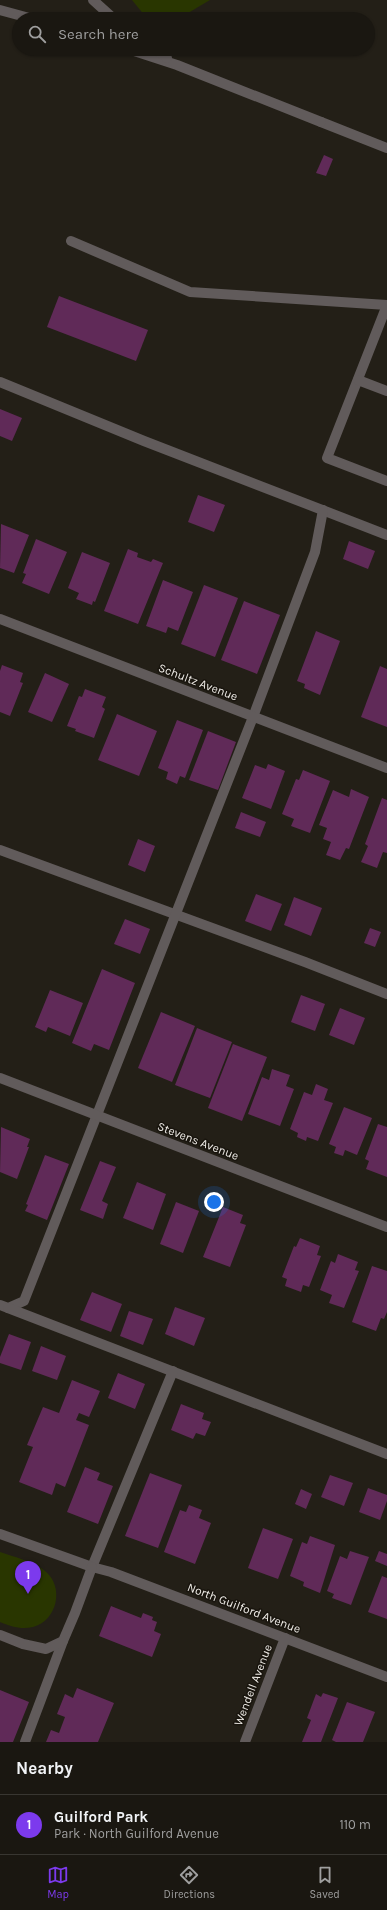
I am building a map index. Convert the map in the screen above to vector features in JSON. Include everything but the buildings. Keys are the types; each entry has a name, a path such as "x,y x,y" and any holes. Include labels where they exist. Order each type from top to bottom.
{"street":[{"path":"93,0 106,12"},
{"path":"0,10 12,13"},
{"path":"149,56 177,65 387,148"},
{"path":"164,56 177,65"},
{"path":"71,241 190,292 387,305 327,458 387,481"},
{"path":"358,380 387,391"},
{"path":"0,382 144,441 387,535"},
{"path":"4,1306 24,1301 253,717 315,552 323,510"},
{"name":"Schultz Avenue","path":"0,619 387,768"},
{"path":"0,850 176,914 387,994"},
{"name":"Stevens Avenue","path":"0,1078 387,1227"},
{"path":"4,1306 387,1454"},
{"path":"25,1742 92,1567 173,1372"},
{"name":"North Guilford Avenue","path":"0,1534 92,1567 111,1572 387,1677"},
{"path":"0,1634 23,1644 46,1649 63,1641"},
{"name":"Wendell Avenue","path":"245,1742 285,1638"}],"green space":[{"path":"132,0 210,0 190,12 142,12"},
{"path":"0,1552 35,1565 45,1571 51,1578 55,1586 56,1603 48,1618 41,1624 33,1627 20,1628 0,1622"}],"place":[{"name":"Guilford Park","path":"28,1594"}]}
